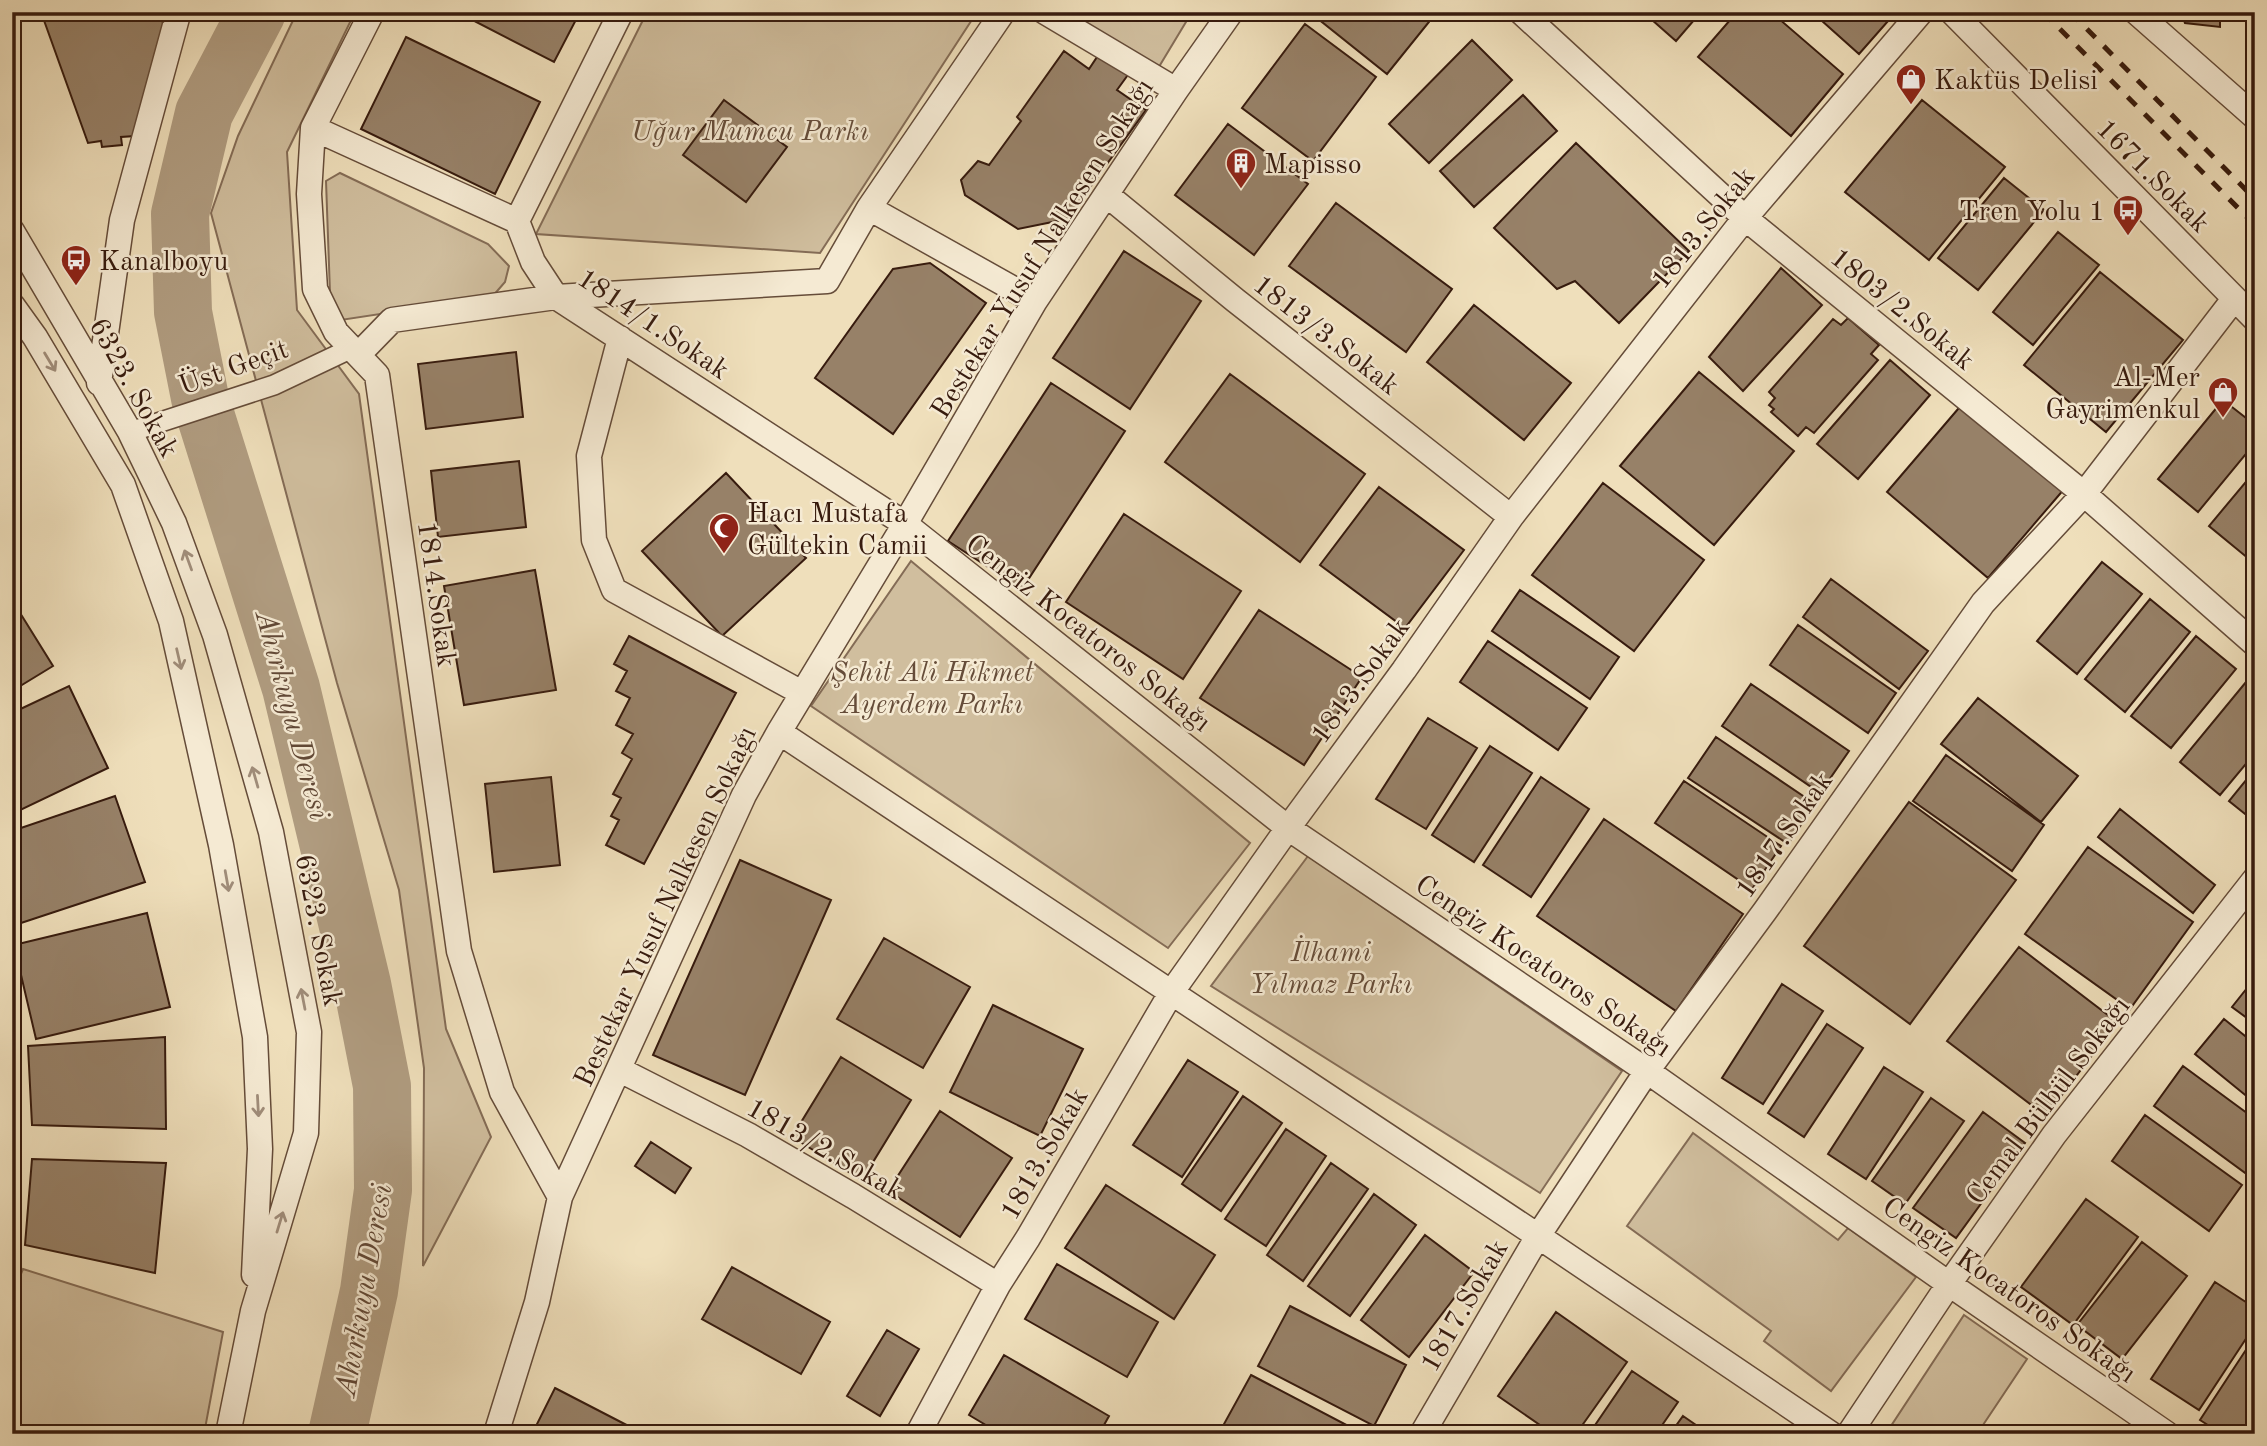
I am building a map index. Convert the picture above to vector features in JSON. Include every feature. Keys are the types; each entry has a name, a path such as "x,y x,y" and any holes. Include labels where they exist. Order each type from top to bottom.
{"street":[{"path":"99,383 122,220 177,18 170,12"},
{"name":"1814.Sokak","path":"372,12 313,128 309,194 314,289 337,332 376,375 459,951 502,1092 560,1197"},
{"path":"313,128 517,221 621,12"},
{"path":"355,351 392,320 556,296 827,281 869,208 1003,12"},
{"path":"1045,12 1176,90"},
{"name":"Bestekar Yusuf Nalkesen Sokağı","path":"496,1434 537,1302 560,1197 744,795 1035,301 1231,12"},
{"name":"1803/2.Sokak","path":"1521,12 1745,218 2084,494 2255,644"},
{"name":"1813.Sokak","path":"919,1434 998,1285 1171,993 1511,517 1745,218 1921,12"},
{"name":"1671.Sokak","path":"1952,12 2255,319"},
{"path":"2136,12 2255,117"},
{"name":"1813/3.Sokak","path":"1107,195 1235,300 1511,517"},
{"path":"869,208 1035,301"},
{"name":"1814/1.Sokak","path":"517,221 533,262 556,296 905,524"},
{"name":"6323. Sokak","path":"12,231 99,383 131,432 174,523 215,635 271,832 309,1032 306,1133 253,1311"},
{"name":"1817.Sokak","path":"1422,1434 1538,1236 1647,1071 1765,911 1983,603 2084,494 2234,299"},
{"path":"12,305 123,485 171,621 221,845 255,1037 260,1149 253,1311 229,1434"},
{"path":"620,338 589,456 594,540 614,590 802,693"},
{"name":"Üst Geçit","path":"131,432 274,385 355,351"},
{"name":"Cengiz Kocatoros Sokağı","path":"905,524 1288,828 1647,1071 2167,1434"},
{"path":"779,732 1831,1434"},
{"name":"Cemal Bülbül Sokağı","path":"1849,1434 1949,1284 2054,1135 2255,879"},
{"name":"1813/2.Sokak","path":"620,1070 748,1135 998,1285"}],"green space":[{"path":"297,12 355,12 287,152 297,310 359,394 446,1029 491,1137 423,1266 424,1068 399,890 337,683 211,213 238,136"},
{"name":"Uğur Mumcu Parkı","path":"647,12 977,12 820,253 536,234"},
{"path":"1065,12 1192,12 1154,75"},
{"path":"340,173 488,244 509,266 505,282 492,297 341,320 330,293 326,181"},
{"name":"Şehit Ali Hikmet Ayerdem Parkı","path":"911,561 1250,843 1168,948 811,706"},
{"name":"İlhami Yılmaz Parkı","path":"1308,856 1622,1071 1540,1193 1211,986"},
{"path":"1693,1133 1838,1240 1848,1228 1916,1277 1831,1391 1764,1341 1771,1331 1627,1226"},
{"path":"23,1269 223,1332 204,1434 12,1434 12,1296"},
{"path":"1964,1315 2027,1359 1977,1434 1897,1434 1889,1429"}],"building":[{"path":"41,12 164,12 168,17 135,136 121,137 122,145 102,147 101,141 88,143"},
{"path":"457,12 580,12 554,62"},
{"path":"1322,12 1437,12 1387,74 1317,18"},
{"path":"1643,12 1701,12 1676,41"},
{"path":"1737,12 1771,12 1843,74 1791,136 1698,57"},
{"path":"1812,12 1896,12 1859,54"},
{"path":"2181,12 2220,12 2220,27 2185,23"},
{"path":"1305,24 1376,77 1313,161 1242,108"},
{"path":"406,37 540,102 495,194 361,129"},
{"path":"1472,40 1512,80 1429,163 1389,124"},
{"path":"1064,51 1089,69 1101,51 1130,72 1117,90 1146,110 1067,219 1018,229 965,195 961,180 978,161 989,165 1021,121 1017,117"},
{"path":"1523,95 1557,131 1474,207 1440,171"},
{"path":"724,100 787,147 746,202 683,155"},
{"path":"1922,100 2005,167 1929,260 1845,192"},
{"name":"Mapisso","path":"1228,124 1308,184 1254,255 1175,195"},
{"path":"1576,143 1689,251 1619,323 1575,281 1557,289 1494,228"},
{"path":"2004,178 2044,210 1978,290 1938,258"},
{"path":"1336,203 1452,289 1406,352 1289,266"},
{"path":"2058,232 2099,265 2033,345 1993,312"},
{"path":"1124,251 1201,301 1130,409 1053,358"},
{"path":"930,263 986,303 893,434 815,378 893,269"},
{"path":"1781,268 1822,305 1743,391 1709,357"},
{"path":"2100,272 2183,340 2106,432 2024,365"},
{"path":"1474,305 1571,383 1524,440 1427,362"},
{"path":"1848,318 1879,345 1871,354 1878,360 1814,433 1806,427 1798,436 1771,412 1774,409 1769,405 1775,398 1769,392 1833,319 1841,325"},
{"path":"516,352 523,417 426,429 418,364"},
{"path":"1890,360 1930,395 1858,479 1817,444"},
{"path":"1699,372 1794,451 1714,545 1620,466"},
{"path":"1230,374 1365,474 1300,562 1165,462"},
{"path":"1051,383 1125,431 1022,589 948,541"},
{"path":"2223,400 2255,425 2255,443 2198,512 2158,479"},
{"path":"1964,402 2065,488 1988,578 1887,492"},
{"path":"519,461 526,527 438,537 431,471"},
{"path":"2255,471 2255,564 2209,526"},
{"name":"Hacı Mustafa Gültekin Camii","path":"726,473 806,558 722,636 642,551"},
{"path":"1603,483 1704,560 1634,651 1532,575"},
{"path":"1379,487 1464,550 1405,628 1320,565"},
{"path":"1124,514 1241,591 1183,679 1066,602"},
{"path":"2102,562 2142,594 2077,674 2037,641"},
{"path":"535,570 556,690 464,705 444,586"},
{"path":"1831,579 1928,651 1899,689 1803,617"},
{"path":"1520,590 1619,657 1590,699 1492,631"},
{"path":"2150,599 2190,632 2125,712 2085,679"},
{"path":"12,600 53,666 12,691"},
{"path":"1259,610 1362,677 1304,765 1200,698"},
{"path":"1798,625 1896,693 1868,733 1770,665"},
{"path":"629,636 736,693 644,864 606,845 619,820 611,816 621,798 613,794 632,759 622,753 633,734 616,725 630,698 616,691 627,671 614,664"},
{"path":"2196,636 2236,669 2171,748 2131,716"},
{"path":"1488,641 1587,708 1558,750 1460,682"},
{"path":"2246,682 2255,690 2255,753 2220,795 2180,762"},
{"path":"1751,684 1849,751 1820,793 1722,726"},
{"path":"69,686 108,768 12,814 12,713"},
{"path":"1978,698 2078,776 2041,822 1941,744"},
{"path":"1428,718 1477,748 1426,829 1376,799"},
{"path":"1716,737 1815,804 1788,844 1688,778"},
{"path":"1490,746 1532,773 1474,862 1432,835"},
{"path":"1946,755 2044,825 2012,871 1913,801"},
{"path":"2255,769 2255,822 2229,801"},
{"path":"551,777 560,865 494,872 485,784"},
{"path":"1541,777 1589,809 1531,897 1483,865"},
{"path":"1684,781 1781,846 1752,889 1655,823"},
{"path":"115,796 145,882 15,925 12,918 12,831"},
{"path":"1909,802 2016,880 1910,1024 1804,946"},
{"path":"2120,809 2215,885 2193,913 2098,837"},
{"path":"1604,819 1743,914 1676,1011 1537,916"},
{"path":"2088,847 2193,922 2130,1009 2025,934"},
{"path":"740,860 831,900 745,1095 653,1055"},
{"path":"147,913 170,1007 36,1039 14,945"},
{"path":"884,938 970,987 923,1068 837,1019"},
{"path":"2019,947 2117,1022 2046,1116 1947,1041"},
{"path":"2255,978 2255,1024 2232,1007"},
{"path":"1782,984 1823,1011 1763,1104 1722,1078"},
{"path":"993,1005 1083,1049 1040,1136 950,1092"},
{"path":"2224,1019 2255,1044 2255,1103 2195,1054"},
{"path":"1827,1024 1863,1048 1804,1137 1768,1113"},
{"path":"165,1037 166,1129 32,1125 28,1046"},
{"path":"841,1057 911,1100 862,1180 792,1137"},
{"path":"1188,1060 1238,1092 1182,1177 1133,1145"},
{"path":"2183,1066 2255,1119 2255,1166 2248,1175 2154,1106"},
{"path":"1884,1067 1923,1092 1866,1179 1828,1154"},
{"path":"1243,1096 1282,1123 1221,1211 1182,1184"},
{"path":"1931,1098 1964,1121 1905,1204 1872,1181"},
{"path":"940,1111 1012,1158 960,1237 888,1191"},
{"path":"1983,1112 2025,1143 1956,1238 1913,1208"},
{"path":"2145,1115 2242,1185 2209,1231 2112,1161"},
{"path":"1286,1129 1326,1156 1266,1246 1225,1219"},
{"path":"651,1142 691,1168 675,1193 635,1166"},
{"path":"32,1159 166,1163 155,1273 25,1245"},
{"path":"1331,1163 1368,1189 1303,1281 1267,1255"},
{"path":"1106,1185 1215,1255 1174,1319 1065,1248"},
{"path":"1374,1194 1416,1225 1350,1316 1308,1286"},
{"path":"2086,1199 2138,1237 2073,1325 2021,1287"},
{"path":"1425,1235 1474,1272 1409,1357 1361,1320"},
{"path":"2142,1242 2187,1276 2122,1359 2077,1325"},
{"path":"1057,1264 1158,1322 1127,1377 1025,1319"},
{"path":"732,1267 830,1322 801,1374 702,1319"},
{"path":"2215,1282 2255,1308 2255,1325 2199,1410 2151,1379"},
{"path":"1290,1306 1406,1365 1374,1426 1258,1366"},
{"path":"1556,1312 1627,1362 1576,1434 1553,1434 1498,1396"},
{"path":"887,1330 919,1349 880,1416 847,1396"},
{"path":"2255,1336 2255,1414 2242,1434 2222,1434 2200,1420"},
{"path":"1004,1355 1109,1416 1099,1434 1001,1434 969,1415"},
{"path":"1632,1371 1678,1402 1656,1434 1589,1434"},
{"path":"1251,1375 1356,1430 1354,1434 1243,1434 1224,1424"},
{"path":"555,1388 644,1434 546,1434 535,1428"},
{"path":"1683,1416 1709,1434 1670,1434"}],"waterway":[{"name":"Ahırkuyu Deresi","path":"257,12 204,113 180,214 183,312 200,398 291,688 362,984 382,1086 383,1190 369,1291 337,1434"}],"railway":[{"path":"2043,12 2255,225"},
{"path":"2070,12 2255,199"}],"place":[{"name":"Kaktüs Delisi","path":"1911,106"},
{"name":"Mapisso","path":"1241,190"},
{"name":"Tren Yolu 1","path":"2128,237"},
{"name":"Kanalboyu","path":"76,287"},
{"name":"Al-Mer Gayrimenkul","path":"2223,419"},
{"name":"Hacı Mustafa Gültekin Camii","path":"724,555"}]}
